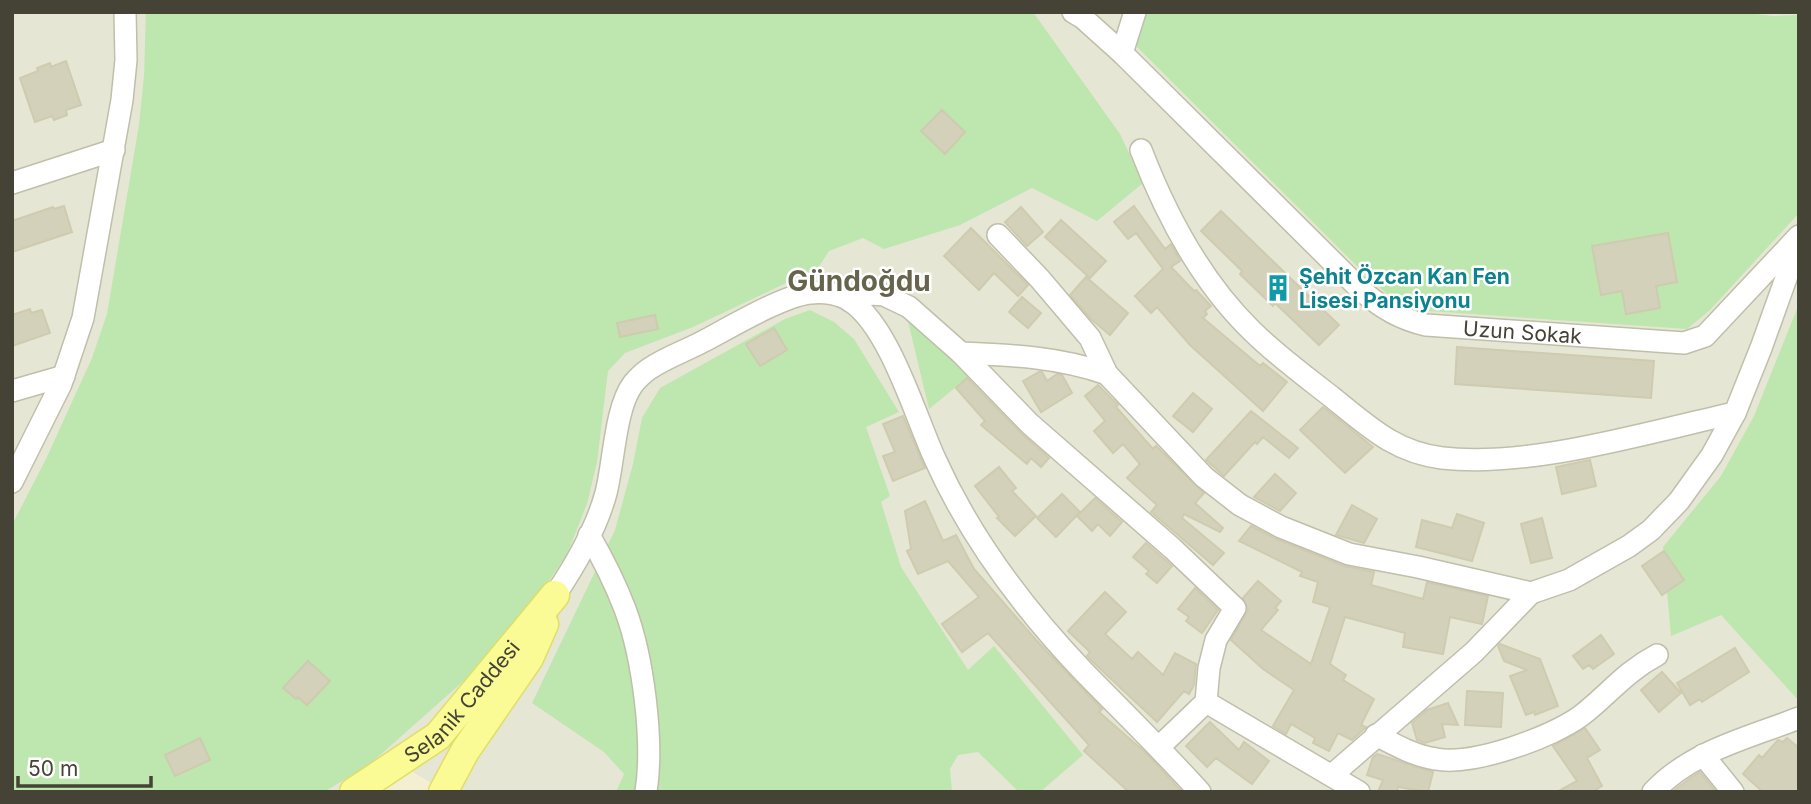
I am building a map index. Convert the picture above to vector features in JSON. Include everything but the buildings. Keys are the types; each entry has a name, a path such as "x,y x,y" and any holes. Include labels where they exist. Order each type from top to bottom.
{"main road":[{"name":"Selanik Caddesi","path":"354,792 438,736 555,595"},
{"path":"443,792 465,751 529,658 555,595"}],"street":[{"path":"12,482 64,376 79,337 125,77 125,12"},
{"name":"Uzun Sokak","path":"1073,12 1122,54 1362,291 1382,307 1412,322 1684,343 1705,336 1799,236"},
{"path":"1122,54 1135,12"},
{"path":"12,183 114,150"},
{"path":"1141,150 1156,189 1176,226 1225,300 1271,348 1392,443 1443,458 1506,458 1576,447 1735,413"},
{"path":"998,235 1090,338 1107,374 1204,477 1240,505 1259,517 1307,539 1349,554 1531,593"},
{"path":"1332,775 1474,652 1531,593 1569,580 1629,546 1651,530 1694,481 1735,413 1799,242"},
{"path":"555,595 589,535 605,496 622,406 641,374 794,297 810,292 824,292 850,301 875,327 957,505 1009,583 1082,670 1200,792"},
{"path":"850,301 872,294 892,297 909,307 961,353 1030,424 1172,548 1235,608 1216,640 1209,668 1206,702 1159,747"},
{"path":"961,353 1050,359 1083,365 1107,374"},
{"path":"12,391 64,376"},
{"path":"589,535 615,586 632,634 648,734 646,792"},
{"path":"1376,735 1437,760 1474,756 1512,747 1567,725 1636,666 1657,655"},
{"path":"1206,702 1359,792"},
{"path":"1653,792 1679,768 1703,755 1799,718"},
{"path":"1703,755 1732,792"}],"shaded area":[{"path":"12,12 1799,12 1799,792 12,792"},
{"path":"403,766 433,784 428,792 370,792"}],"green space":[{"path":"146,12 1033,12 1120,134 1143,183 1097,221 1032,188 960,225 884,249 863,238 829,251 818,268 693,327 625,353 608,371 597,462 587,504 567,554 528,612 494,654 370,764 324,792 12,792 12,525 46,459 92,358 107,314 139,125"},
{"path":"1141,12 1739,12 1773,16 1799,15 1799,213 1710,310 1687,329 1414,310 1398,304 1366,275 1131,41"},
{"path":"1799,304 1799,701 1721,615 1671,636 1663,547 1721,476 1754,416"},
{"path":"810,310 834,322 854,339 899,412 866,427 890,496 881,502 901,567 968,670 994,646 1083,755 1040,792 1019,792 978,752 958,755 950,769 952,792 616,792 624,774 604,752 532,703 615,530 642,418 660,388 785,319"},
{"path":"906,313 972,374 929,409"}],"place":[{"name":"Şehit Özcan Kan Fen Lisesi Pansiyonu","path":"1278,288"}],"district":[{"name":"Gündoğdu","path":"859,281"}]}
